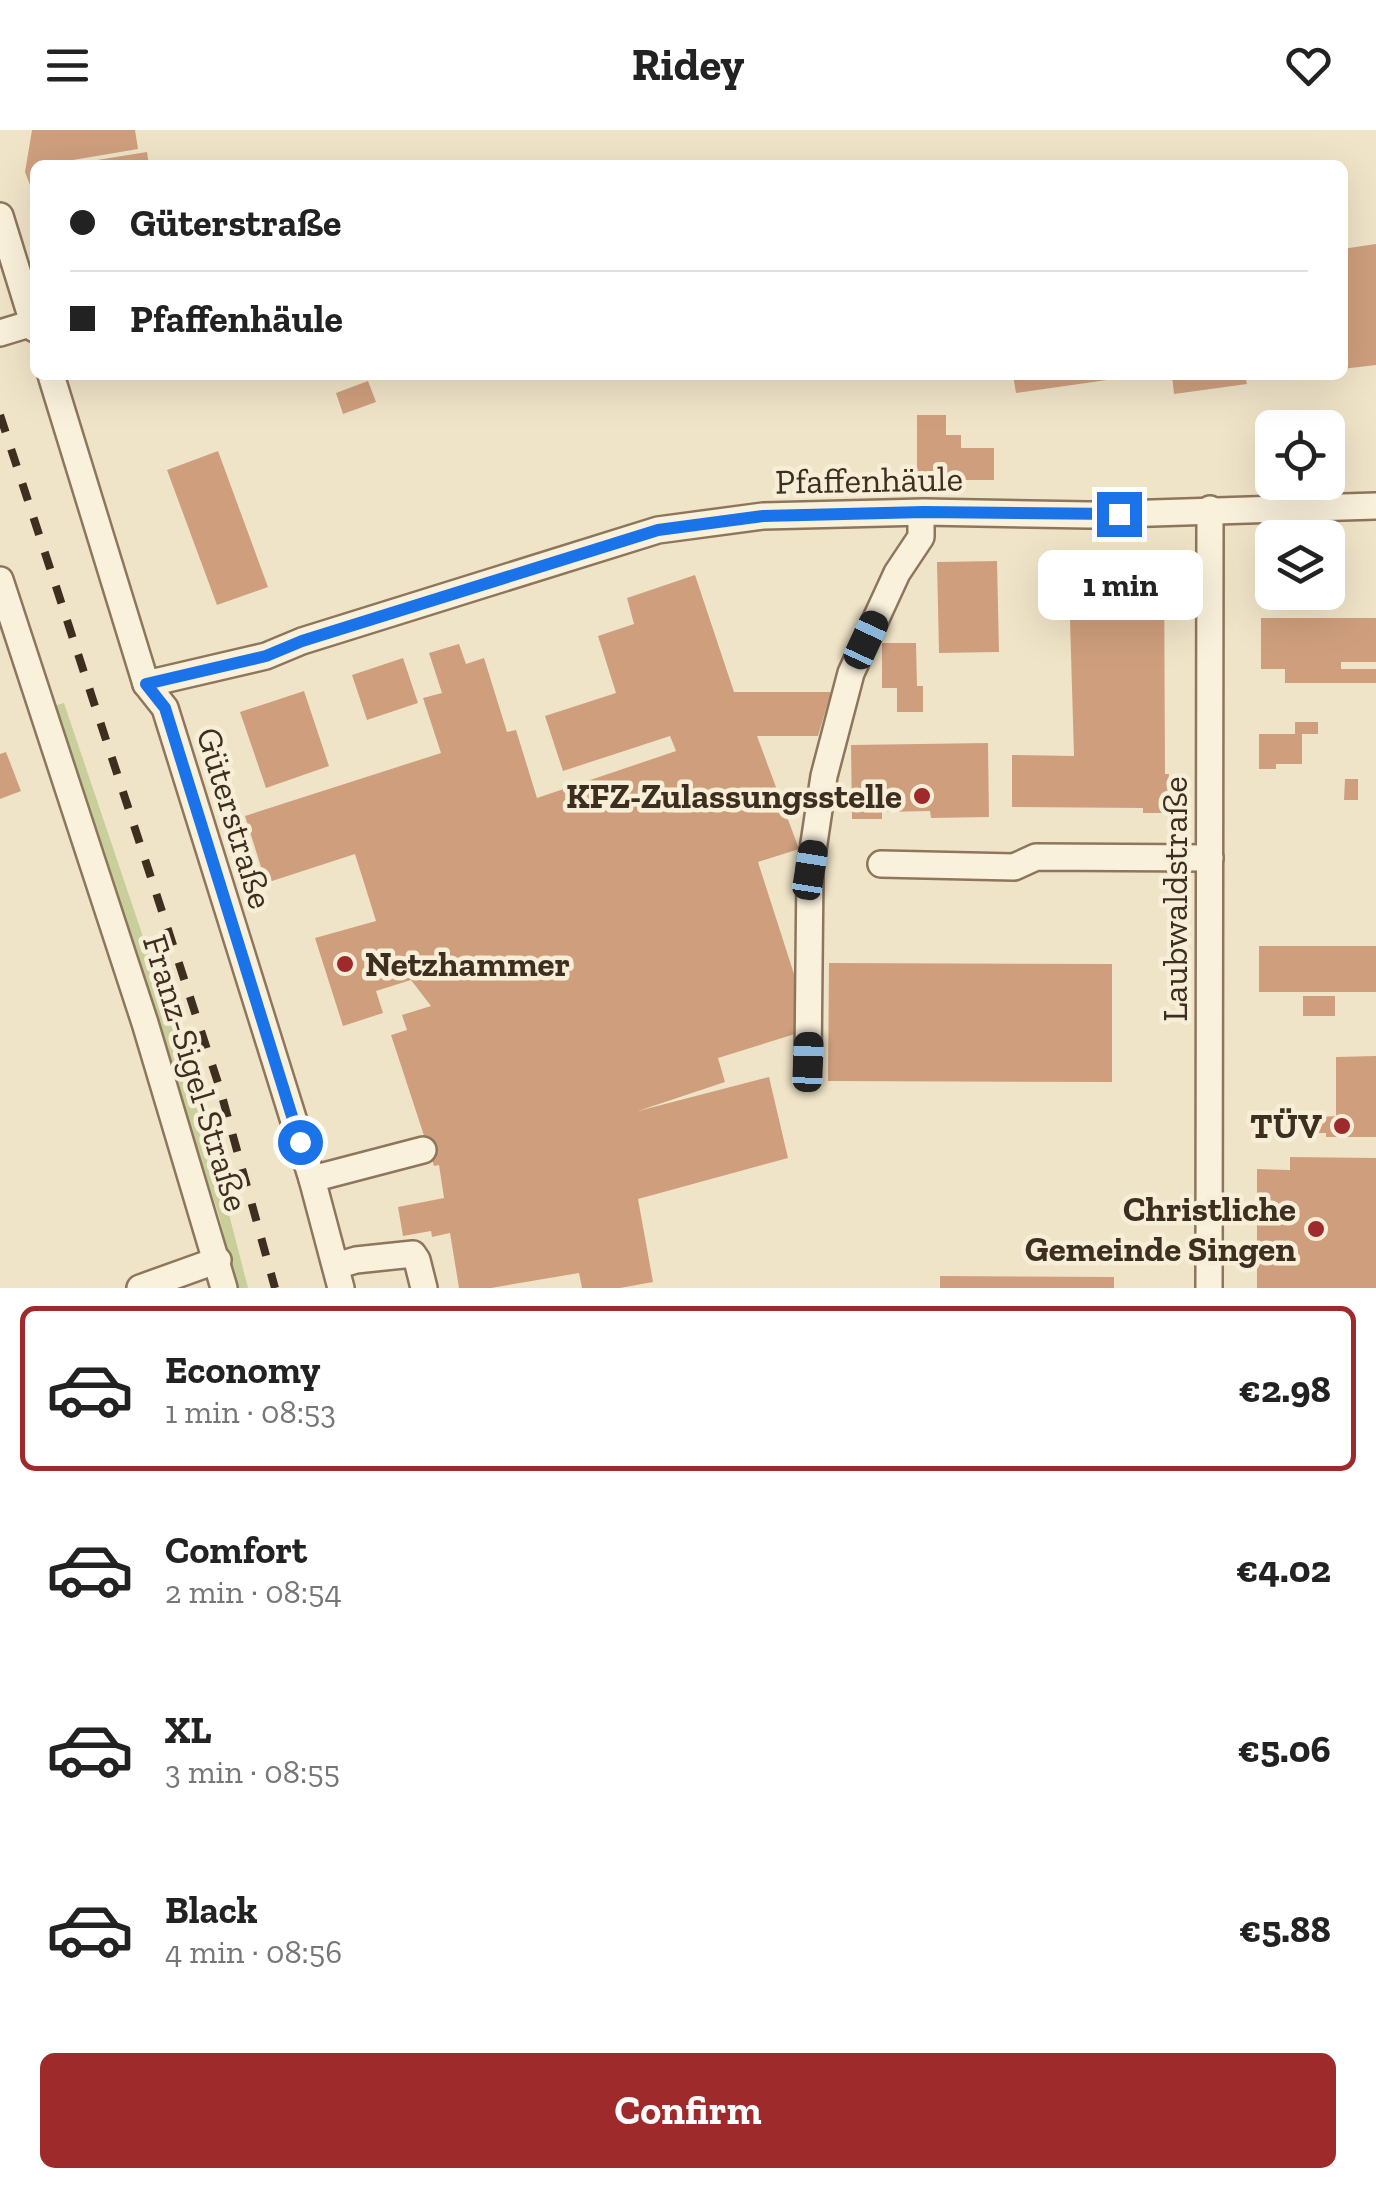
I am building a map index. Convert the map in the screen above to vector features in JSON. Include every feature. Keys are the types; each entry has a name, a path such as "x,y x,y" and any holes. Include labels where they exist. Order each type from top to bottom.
{"street":[{"path":"0,216 30,313"},
{"path":"0,334 30,327"},
{"name":"Güterstraße","path":"54,380 146,684 165,708 312,1178 339,1277"},
{"name":"Pfaffenhäule","path":"146,684 266,656 302,641 658,530 763,516 921,512 1089,515 1376,506"},
{"name":"Laubwaldstraße","path":"1210,510 1210,1288"},
{"path":"808,1062 810,870 824,776 851,673 897,573 921,537 921,512"},
{"name":"Franz-Sigel-Straße","path":"0,580 99,880 224,1288"},
{"path":"881,864 1014,866 1036,856 1210,858"},
{"path":"312,1178 423,1150"},
{"path":"339,1277 356,1260 413,1254 424,1288"},
{"path":"140,1288 218,1260"}],"green space":[{"path":"64,703 204,1117 248,1288 237,1288 219,1216 53,706"}],"building":[{"path":"32,130 135,130 138,149 73,160 30,160 30,185 25,172"},
{"path":"147,152 148,160 97,160"},
{"path":"1376,244 1376,365 1348,368 1348,248"},
{"path":"1014,380 1107,380 1016,393"},
{"path":"1173,380 1246,380 1247,384 1174,394"},
{"path":"368,381 376,402 343,414 336,393"},
{"path":"917,415 946,415 946,435 961,435 961,448 994,448 994,480 917,480"},
{"path":"218,451 268,587 217,605 167,470"},
{"path":"1068,552 1164,552 1165,774 1169,774 1165,813 1143,813 1143,808 1012,807 1012,755 1074,756"},
{"path":"997,561 999,652 939,653 937,562"},
{"path":"695,575 734,692 831,692 818,736 757,736 799,849 758,862 794,974 795,1034 718,1058 725,1082 638,1111 769,1077 788,1158 638,1199 653,1282 620,1288 582,1288 579,1273 491,1288 459,1288 450,1233 432,1237 431,1231 403,1236 398,1207 444,1198 439,1165 434,1166 391,1035 407,1030 402,1015 431,1006 411,980 376,991 383,1013 343,1026 315,938 376,921 355,854 266,883 245,816 441,753 423,698 442,693 429,653 459,644 466,664 484,658 507,732 516,730 537,798 676,751 670,736 563,771 545,716 616,693 598,636 634,624 627,598"},
{"path":"1261,618 1376,618 1376,662 1341,662 1341,669 1376,669 1376,683 1285,683 1285,669 1261,669"},
{"path":"882,643 916,643 917,686 923,686 923,712 897,712 897,688 882,688"},
{"path":"403,658 418,703 367,720 352,675"},
{"path":"304,691 329,766 266,788 240,712"},
{"path":"1295,722 1318,722 1318,734 1302,734 1302,764 1276,764 1276,769 1259,769 1259,734 1295,734"},
{"path":"988,743 989,817 931,818 930,811 882,812 882,819 852,819 851,745"},
{"path":"6,752 21,791 0,799 0,754"},
{"path":"1345,779 1358,779 1358,800 1344,800"},
{"path":"1259,946 1376,946 1376,992 1259,992"},
{"path":"829,963 1112,964 1112,1082 828,1081"},
{"path":"1303,996 1335,996 1335,1016 1303,1016"},
{"path":"1376,1056 1376,1137 1307,1133 1307,1118 1336,1116 1336,1057"},
{"name":"Christliche Gemeinde Singen","path":"1290,1157 1376,1158 1376,1288 1257,1288 1257,1169 1290,1170"},
{"path":"940,1276 1114,1277 1114,1288 940,1288"}],"railway":[{"path":"0,415 220,1089 275,1288"}],"place":[{"name":"KFZ-Zulassungsstelle","path":"922,796"},
{"name":"Netzhammer","path":"345,964"},
{"name":"TÜV","path":"1342,1126"},
{"name":"Christliche Gemeinde Singen","path":"1316,1229"}],"route":[{"path":"300,1142 165,708 146,684 266,656 302,641 658,530 763,516 924,512 1119,514"}]}
